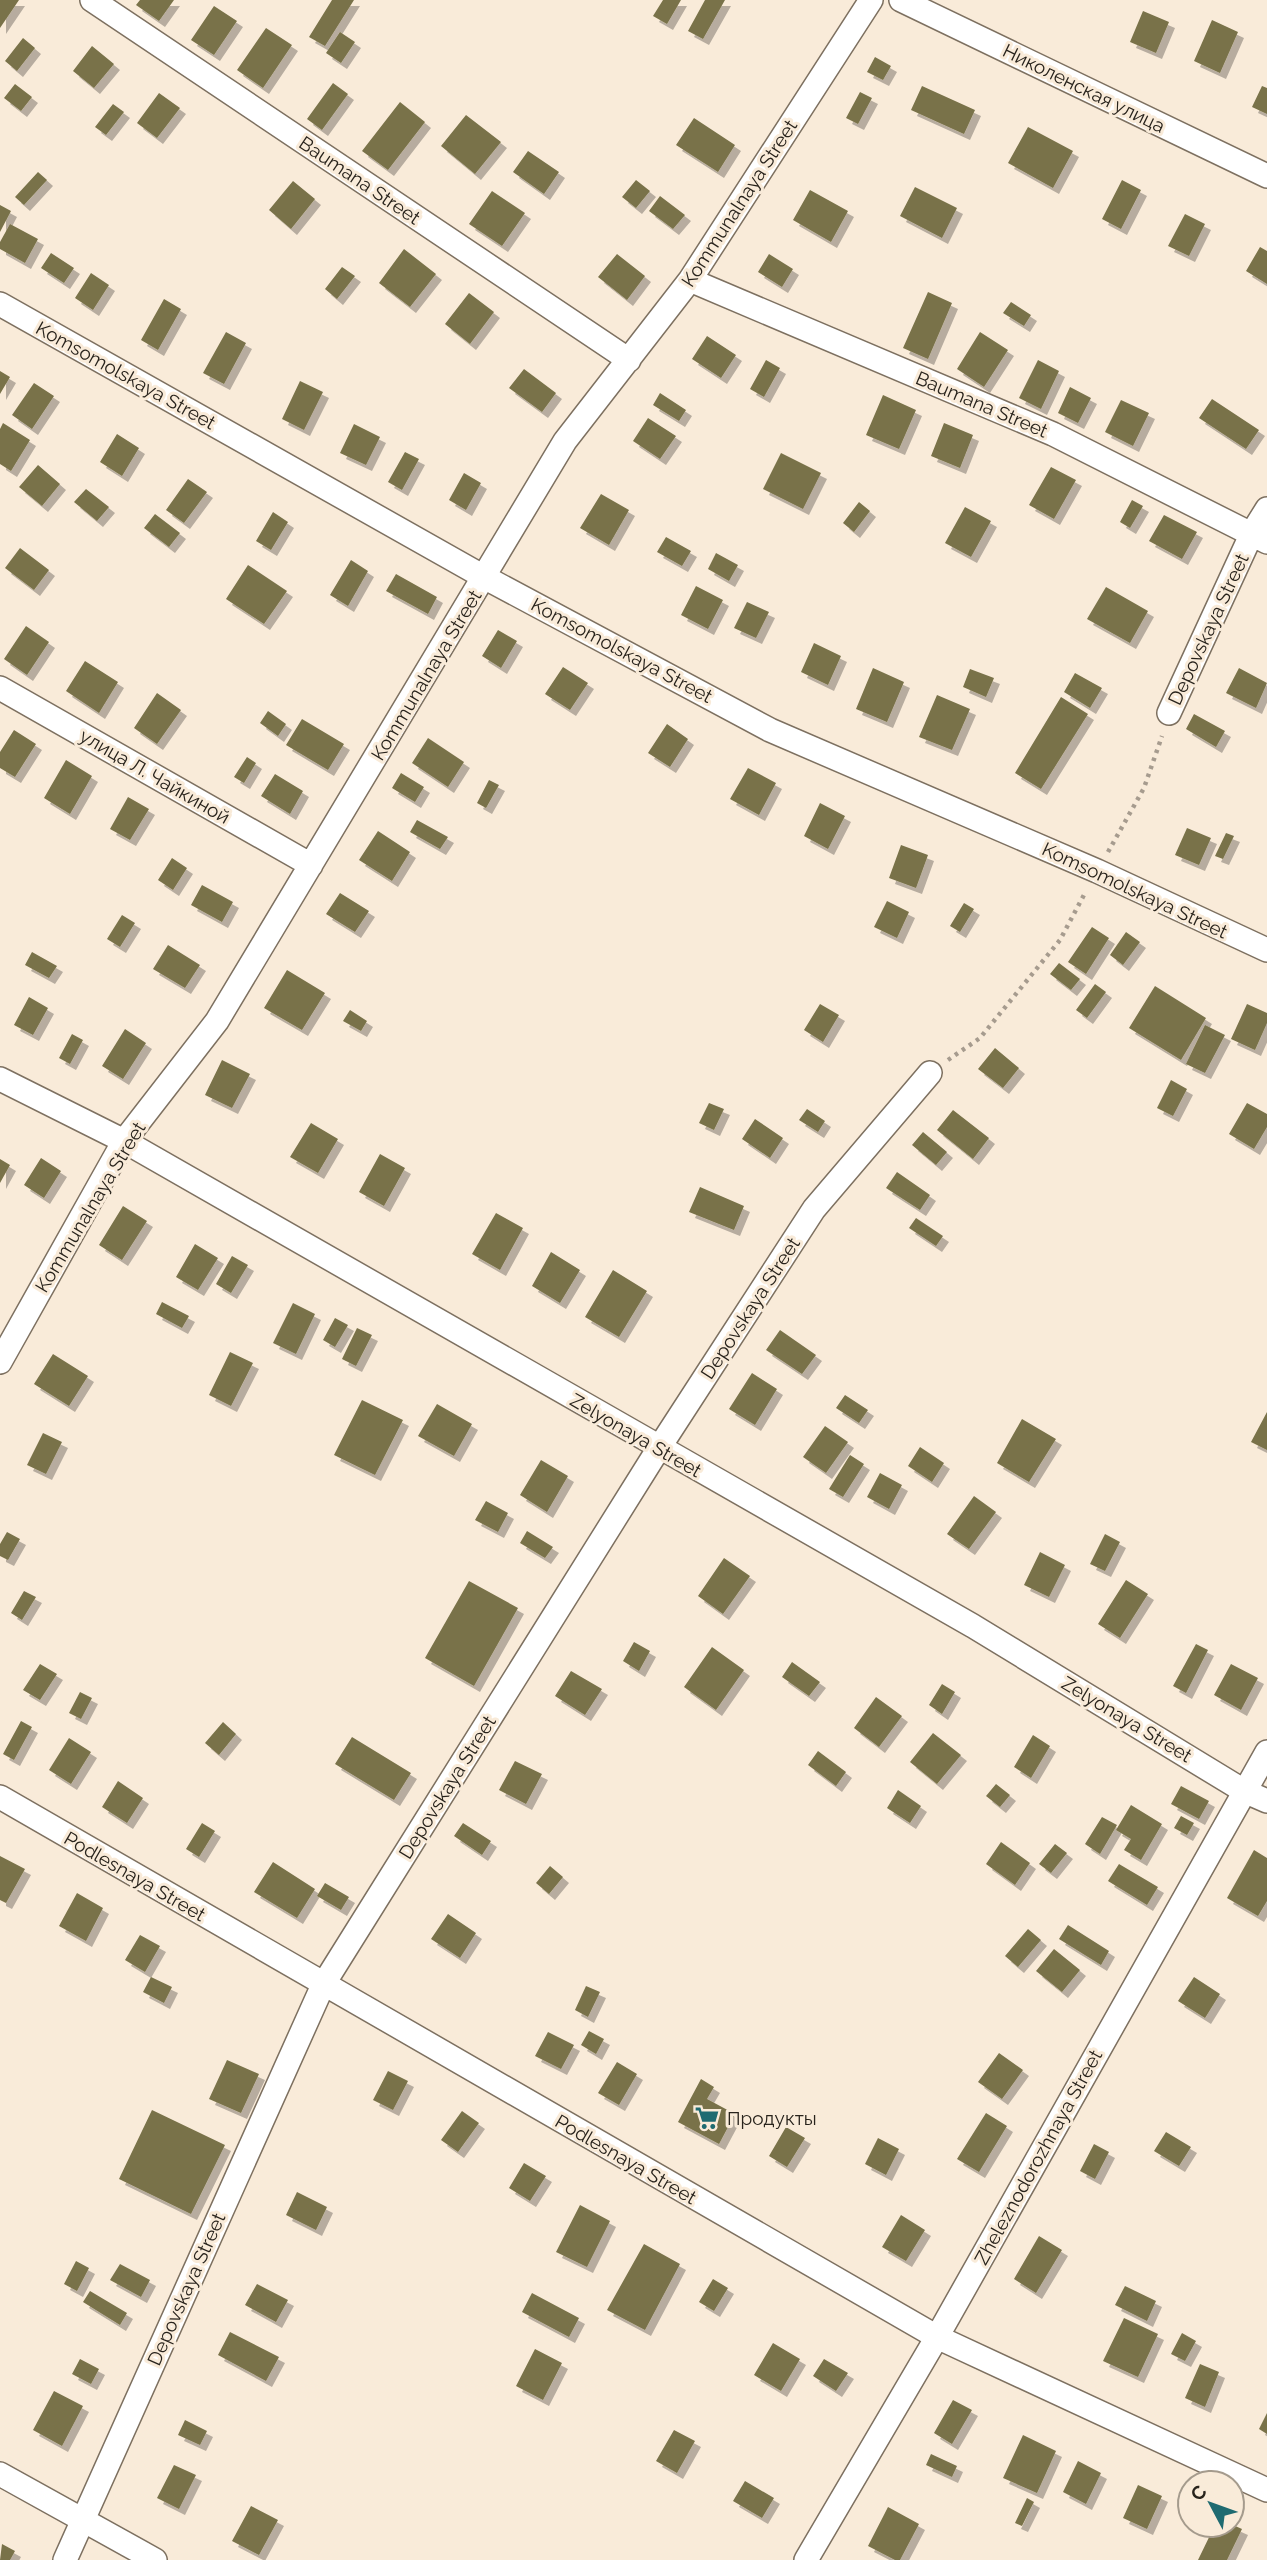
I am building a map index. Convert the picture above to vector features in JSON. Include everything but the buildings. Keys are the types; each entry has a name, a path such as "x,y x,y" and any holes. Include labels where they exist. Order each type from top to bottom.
{"street":[{"name":"Baumana Street","path":"92,0 629,360"},
{"name":"Kommunalnaya Street","path":"0,1362 124,1141 217,1021 565,441 690,280 871,0"},
{"name":"Николенская улица","path":"901,0 1267,176"},
{"name":"Baumana Street","path":"690,280 1053,434 1259,538"},
{"name":"Komsomolskaya Street","path":"0,304 484,577 771,730 1097,871 1267,950"},
{"name":"Depovskaya Street","path":"1170,713 1259,538 1267,509"},
{"name":"улица Л. Чайкиной","path":"0,688 311,865"},
{"name":"Depovskaya Street","path":"65,2560 323,1985 659,1448 814,1209 930,1073"},
{"name":"Zelyonaya Street","path":"0,1079 124,1141 972,1626 1244,1791 1267,1801"},
{"name":"Zheleznodorozhnaya Street","path":"806,2560 937,2337 1267,1752"},
{"name":"Podlesnaya Street","path":"0,1797 937,2337 1267,2490"},
{"path":"0,2474 155,2560"}],"path":[{"path":"930,1073 980,1038 1060,940 1144,788 1170,713"}],"place":[{"name":"Продукты","path":"707,2118"}]}
